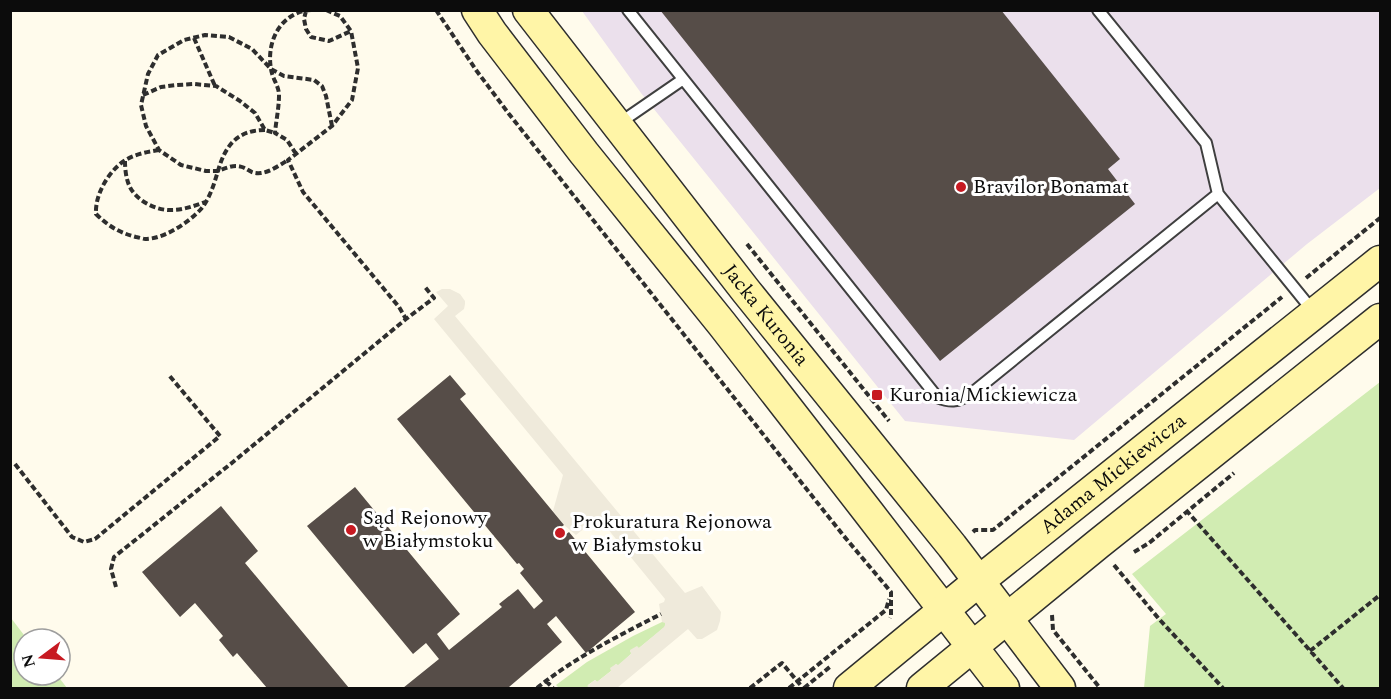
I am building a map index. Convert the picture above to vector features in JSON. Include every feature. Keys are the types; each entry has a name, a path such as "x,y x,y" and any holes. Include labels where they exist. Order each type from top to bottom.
{"main road":[{"name":"Jacka Kuronia","path":"477,10 584,153 722,324 1004,688"},
{"name":"Jacka Kuronia","path":"528,10 746,291 964,538 979,581 1060,688"},
{"path":"584,153 617,126"},
{"name":"Adama Mickiewicza","path":"849,688 979,581 1380,261"},
{"path":"922,688 1380,319"}],"lane":[{"path":"628,10 938,398 947,402 959,400 971,394 1218,194"},
{"path":"1098,10 1206,143 1218,194 1315,314"},
{"path":"617,126 682,80"}],"path":[{"path":"275,133 279,93 271,69 270,56 274,34 288,17 311,10"},
{"path":"327,10 340,16 351,31 358,68 352,100 332,126 288,160 272,169 261,173 250,173 243,167 233,166 218,171 206,171 181,165 159,150 146,126 141,105 148,74 158,55 184,40 205,35 229,37 252,49 271,69 284,76 314,80 322,86 332,126"},
{"path":"436,10 509,114 843,535 891,592 891,616 882,624"},
{"path":"306,11 304,19 311,37 329,42 351,31"},
{"path":"194,38 216,86"},
{"path":"143,95 161,87 177,85 216,86 255,113 265,130"},
{"path":"159,150 147,152 120,163 100,191 96,214 120,233 144,239 165,235 186,223 210,195 223,154 233,142 253,130 275,133 287,140 296,154"},
{"path":"288,160 303,192 399,307 406,319"},
{"path":"125,161 129,185 137,197 151,205 170,211 205,202"},
{"path":"968,522 964,538 993,531 1380,218"},
{"path":"743,239 890,422"},
{"path":"116,586 111,569 114,557 434,298 425,286"},
{"path":"15,464 72,537 84,542 95,539 220,436 168,374"},
{"path":"1198,523 1343,688"},
{"path":"1098,544 1159,619 1223,688"},
{"path":"789,688 886,610 891,592 916,574"},
{"path":"1310,651 1380,595"},
{"path":"537,688 566,666 661,614"},
{"path":"1053,630 1100,688"},
{"path":"750,688 782,663 804,688 839,660"},
{"path":"546,681 553,688"}],"shaded area":[{"path":"582,11 1380,11 1380,188 1307,244 1074,440 905,421 641,93"},
{"path":"450,289 460,294 465,301 464,309 455,316 685,593 702,586 721,612 717,630 702,639 697,639 688,629 617,688 587,686 595,680 597,682 611,671 610,668 618,665 631,654 630,650 637,646 639,648 664,627 665,623 662,622 659,604 665,599 598,517 576,535 553,511 563,475 434,319 448,306 436,292"}],"green space":[{"path":"1380,382 1380,688 1144,688 1150,626 1166,614 1132,574"},
{"path":"11,618 18,627 12,627 12,687 67,688 11,688"},
{"path":"665,622 665,627 639,648 630,651 632,653 597,682 595,680 588,685 590,688 559,688 556,685 587,662"}],"building":[{"name":"Bravilor Bonamat","path":"660,10 1001,10 1120,159 1108,169 1135,204 940,361"},
{"name":"Sąd Rejonowy w Białymstoku","path":"450,375 466,394 460,399 564,525 560,528 565,535 569,532 635,612 586,653 556,616 547,624 562,642 510,688 403,688 439,659 426,643 413,654 307,526 355,487 460,614 437,634 449,650 502,607 499,604 518,589 534,609 543,601 520,573 524,569 519,563 517,564 397,419"},
{"path":"221,506 258,551 245,563 349,688 267,688 237,653 233,657 219,640 223,636 195,603 180,617 142,572"}],"place":[{"name":"Bravilor Bonamat","path":"961,187"},
{"name":"Kuronia/Mickiewicza","path":"877,395"},
{"name":"Sąd Rejonowy w Białymstoku","path":"351,530"},
{"name":"Prokuratura Rejonowa w Białymstoku","path":"560,533"}]}
